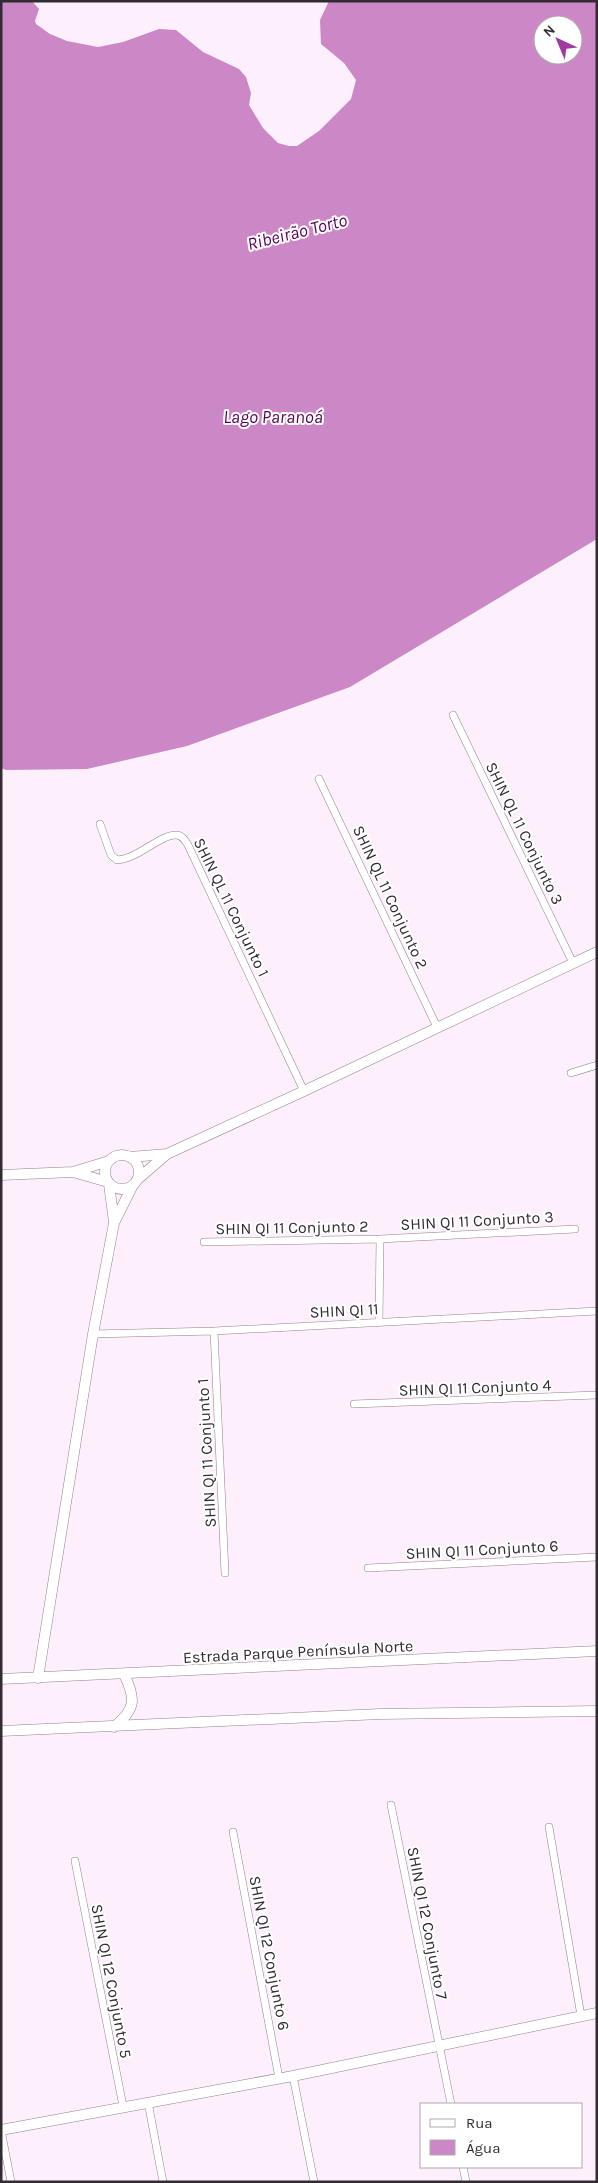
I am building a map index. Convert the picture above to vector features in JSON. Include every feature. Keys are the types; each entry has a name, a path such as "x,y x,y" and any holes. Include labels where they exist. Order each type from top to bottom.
{"street":[{"name":"SHIN QL 11 Conjunto 3","path":"453,715 573,963"},
{"name":"SHIN QL 11 Conjunto 2","path":"319,779 437,1027"},
{"name":"SHIN QL 11 Conjunto 1","path":"100,824 111,855 118,860 124,860 177,835 188,844 304,1091"},
{"path":"73,1172 109,1183 116,1189 124,1190 135,1183 167,1154 597,952"},
{"path":"570,1073 597,1065"},
{"path":"1,1175 73,1172 109,1160 115,1156 123,1155 130,1157 167,1154"},
{"path":"38,1678 93,1334 114,1223 135,1183 139,1167 130,1157"},
{"path":"109,1160 105,1169 109,1183 114,1223"},
{"name":"SHIN QI 11 Conjunto 3","path":"380,1239 575,1229"},
{"path":"379,1323 380,1239"},
{"name":"SHIN QI 11 Conjunto 2","path":"204,1242 380,1239"},
{"name":"SHIN QI 11","path":"93,1334 214,1331 597,1310"},
{"name":"SHIN QI 11 Conjunto 1","path":"214,1331 225,1573"},
{"name":"SHIN QI 11 Conjunto 4","path":"354,1404 597,1395"},
{"name":"SHIN QI 11 Conjunto 6","path":"368,1568 597,1557"},
{"name":"Estrada Parque Península Norte","path":"1,1679 597,1651"},
{"path":"114,1727 127,1716 132,1706 132,1695 124,1674"},
{"path":"1,1731 380,1714 597,1711"},
{"name":"SHIN QI 12 Conjunto 7","path":"391,1805 451,2103"},
{"path":"548,1827 581,2016"},
{"name":"SHIN QI 12 Conjunto 6","path":"233,1832 279,2078"},
{"name":"SHIN QI 12 Conjunto 5","path":"75,1861 123,2106"},
{"path":"12,2182 1,2130 293,2076 597,2013"},
{"path":"293,2076 314,2182"},
{"path":"148,2102 163,2182"},
{"path":"463,2168 466,2182"}],"water":[{"name":"Lago Paranoá","path":"1,1 32,1 39,9 35,21 36,24 50,34 67,41 98,47 123,42 159,29 176,30 203,52 239,69 246,77 251,93 249,105 263,128 278,143 297,146 319,131 351,99 356,80 344,63 321,44 320,20 329,1 597,1 597,539 350,687 187,746 87,769 6,770 1,768"}],"water label":[{"name":"Ribeirão Torto","path":"297,232"}]}
